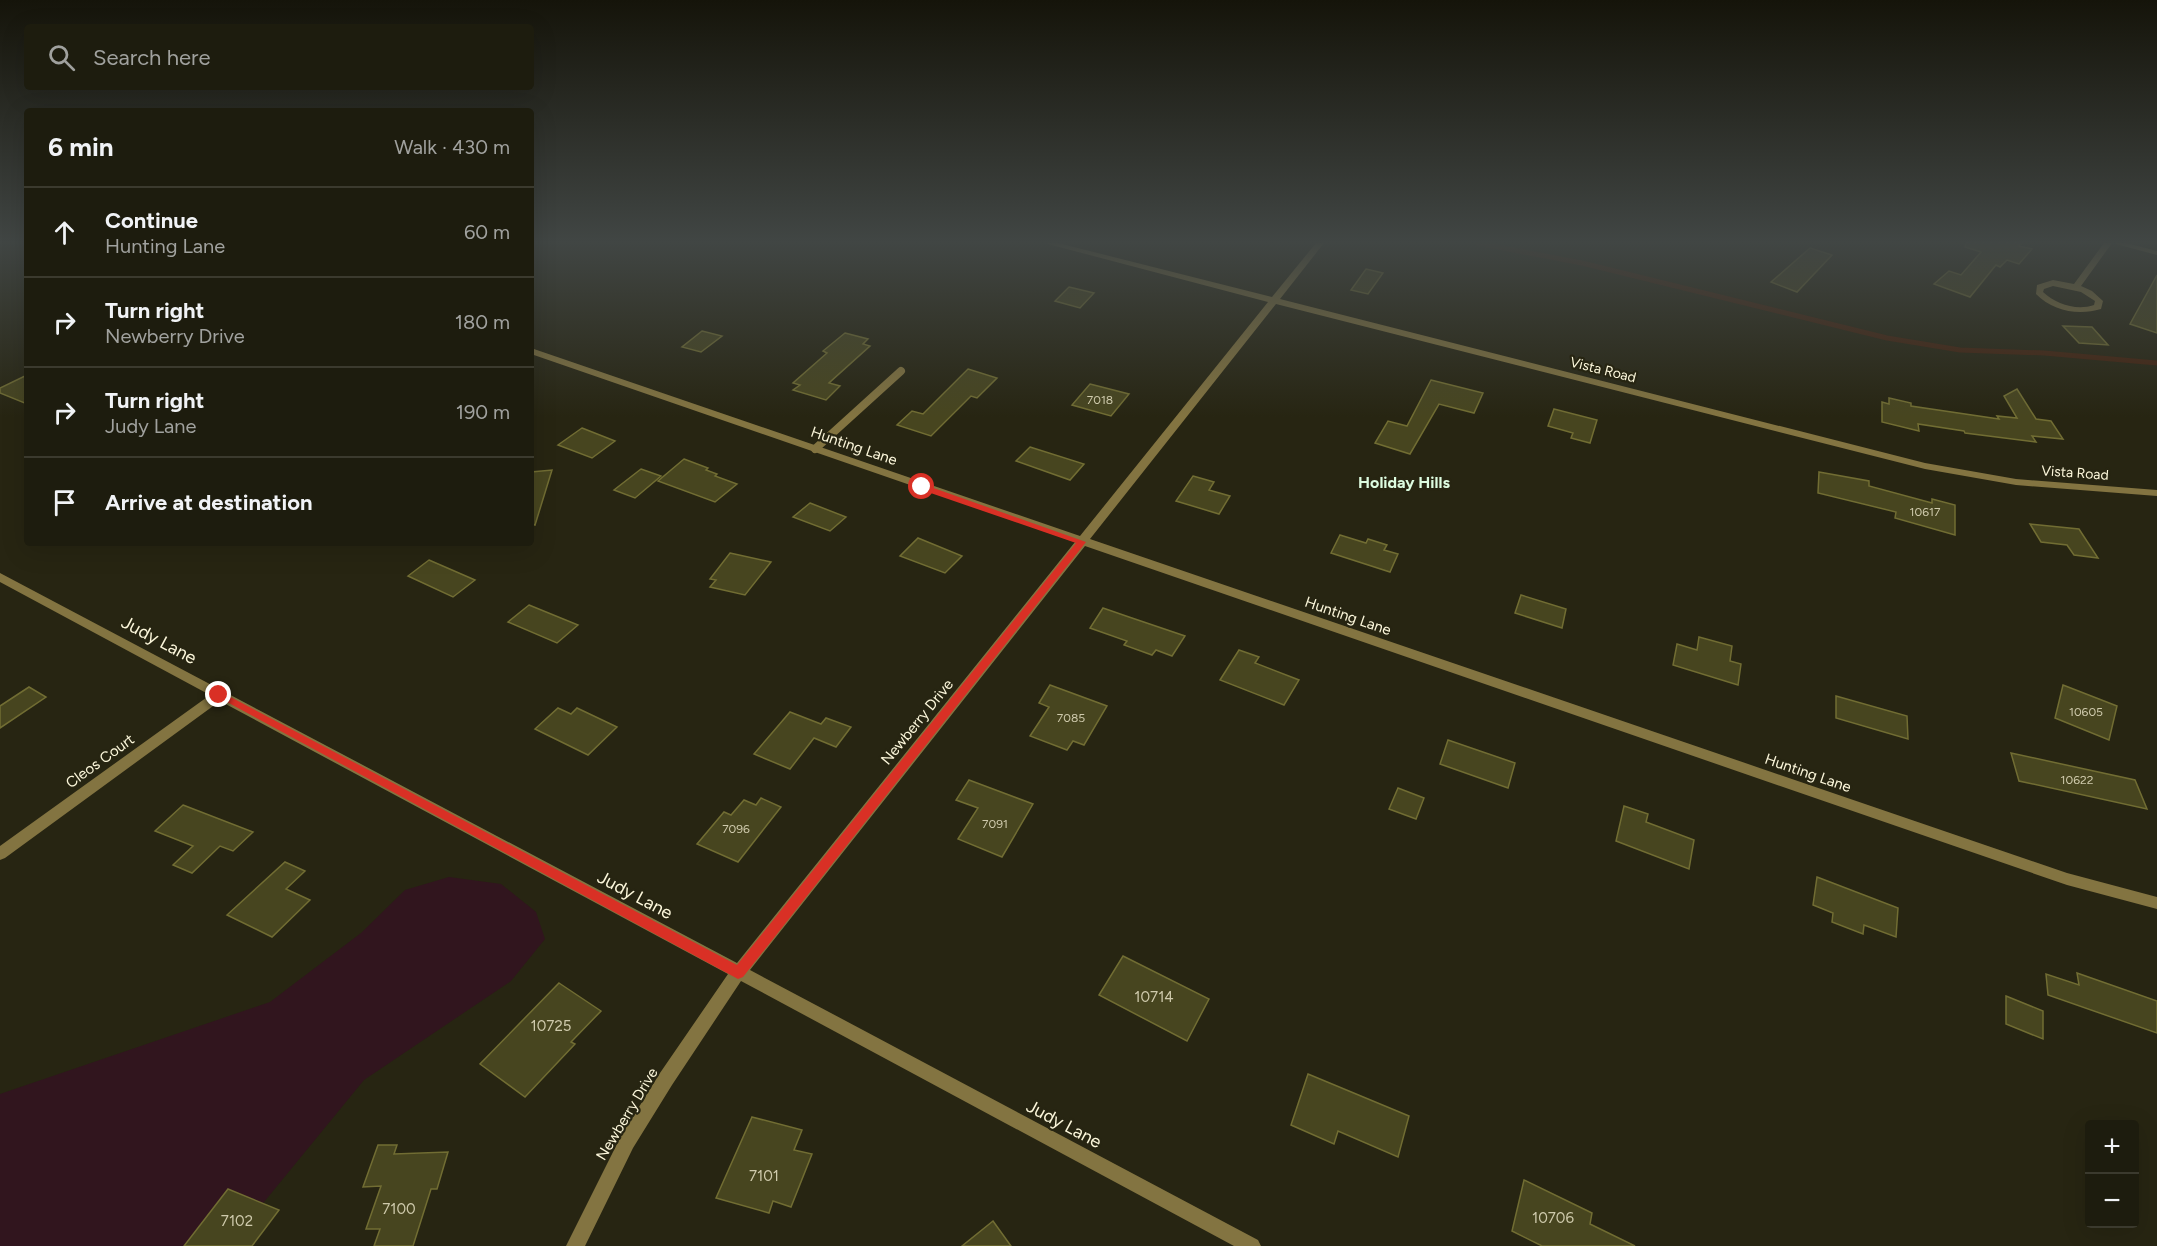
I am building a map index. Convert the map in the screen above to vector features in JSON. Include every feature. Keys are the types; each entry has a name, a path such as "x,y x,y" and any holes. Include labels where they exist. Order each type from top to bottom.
{"street":[{"name":"Newberry Drive","path":"575,1246 627,1142 666,1078 738,973 1274,301"},
{"name":"Vista Road","path":"1275,301 1963,474 2016,482 2157,493"},
{"path":"2050,301 2063,307 2086,310 2098,307 2099,301"},
{"name":"Hunting Lane","path":"534,352 2067,879 2157,903"},
{"name":"Judy Lane","path":"0,577 1252,1246"},
{"name":"Cleos Court","path":"0,854 219,695"}],"lane":[{"path":"814,449 901,372"}],"shaded area":[{"path":"449,877 501,884 536,912 545,939 511,981 364,1080 255,1213 248,1246 0,1246 0,1094 270,1002 361,933 405,890"}],"building":[{"path":"1056,301 1086,301 1080,308"},
{"path":"2143,301 2157,301 2157,333 2130,324"},
{"path":"2063,326 2092,327 2108,345 2079,343"},
{"path":"702,331 722,336 701,352 682,347"},
{"path":"845,333 868,339 863,344 870,346 829,383 840,386 826,400 793,390 800,385 793,383 827,353 823,351"},
{"path":"968,369 997,378 977,398 971,396 931,436 897,425 912,411 923,414"},
{"path":"24,376 24,403 0,393 0,388"},
{"path":"1431,380 1483,393 1474,413 1439,404 1410,454 1375,443 1388,421 1407,426"},
{"path":"1090,384 1129,394 1111,416 1072,405"},
{"path":"2017,389 2036,419 2051,421 2063,439 2032,436 2036,442 1965,433 1918,424 1919,431 1882,422 1882,402 1889,404 1889,398 1911,403 1911,406 1999,419 1997,416 2017,418 2004,396"},
{"path":"1554,409 1597,420 1590,443 1571,438 1573,433 1548,426"},
{"path":"582,428 615,441 592,458 558,445"},
{"path":"1030,447 1084,464 1070,480 1016,461"},
{"path":"684,459 708,468 706,470 717,474 715,476 737,484 715,502 658,481"},
{"path":"641,469 661,476 635,498 614,490"},
{"path":"552,470 535,525 534,525 534,472"},
{"path":"1819,472 1869,481 1869,486 1932,503 1932,499 1955,505 1955,535 1895,518 1896,512 1818,493"},
{"path":"1193,476 1214,482 1209,490 1230,496 1219,514 1176,501"},
{"path":"810,503 846,517 830,531 793,517"},
{"path":"2030,524 2079,529 2098,558 2074,555 2067,545 2041,542"},
{"path":"1340,535 1366,543 1368,539 1387,545 1384,550 1398,554 1390,572 1331,553"},
{"path":"918,538 962,556 945,573 900,556"},
{"path":"730,553 771,562 745,595 710,587 716,580 710,579"},
{"path":"429,560 475,580 453,597 408,576"},
{"path":"1521,595 1566,609 1562,628 1515,613"},
{"path":"529,605 578,625 557,643 508,622"},
{"path":"1103,608 1185,636 1172,656 1156,650 1152,655 1124,645 1127,641 1090,628"},
{"path":"1699,637 1732,646 1730,661 1741,664 1738,685 1673,665 1677,644 1697,650"},
{"path":"1239,650 1259,657 1255,663 1299,680 1284,705 1220,680"},
{"path":"1050,685 1107,706 1084,745 1073,741 1067,750 1030,736 1049,707 1039,703"},
{"path":"2063,685 2117,706 2109,740 2055,718"},
{"path":"29,687 46,697 0,728 0,706"},
{"path":"1836,696 1907,716 1908,739 1836,718"},
{"path":"558,708 571,714 577,708 617,727 588,755 535,729"},
{"path":"790,712 821,724 826,718 851,727 836,747 814,738 790,769 754,754"},
{"path":"1448,740 1515,763 1508,788 1440,764"},
{"path":"2011,753 2135,780 2147,809 2019,781"},
{"path":"969,780 1033,804 1002,857 958,839 978,808 956,800"},
{"path":"1398,788 1424,798 1416,819 1389,809"},
{"path":"761,798 781,807 738,862 697,844 724,812 731,815 744,800 756,805"},
{"path":"183,805 253,832 233,851 220,846 192,873 173,865 193,846 155,831"},
{"path":"1624,806 1648,814 1646,822 1694,840 1689,869 1616,841"},
{"path":"285,862 305,871 286,889 310,900 272,937 227,915"},
{"path":"1817,877 1898,908 1896,937 1864,925 1863,934 1832,922 1833,913 1813,905"},
{"path":"1123,956 1209,999 1187,1041 1099,995"},
{"path":"2077,973 2157,1001 2157,1033 2048,995 2046,974 2079,985"},
{"path":"559,983 601,1011 571,1042 575,1044 525,1097 480,1064"},
{"path":"2006,996 2043,1011 2043,1039 2006,1024"},
{"path":"1308,1074 1409,1116 1398,1157 1338,1131 1334,1144 1291,1125"},
{"path":"752,1117 802,1130 794,1150 812,1154 791,1207 773,1201 769,1213 716,1198"},
{"path":"378,1145 397,1145 394,1154 448,1152 437,1189 431,1189 413,1246 374,1246 380,1229 366,1229 381,1186 363,1187"},
{"path":"1524,1180 1592,1213 1590,1224 1635,1246 1542,1246 1512,1231"},
{"path":"228,1189 279,1210 252,1246 184,1246"},
{"path":"993,1221 1011,1246 962,1246"}],"waterway":[{"path":"1737,301 1887,338 1960,350 2044,353 2157,363"}],"district":[{"name":"Holiday Hills","path":"1404,482"}],"route":[{"path":"219,695 738,973 1082,542 922,487"}]}
